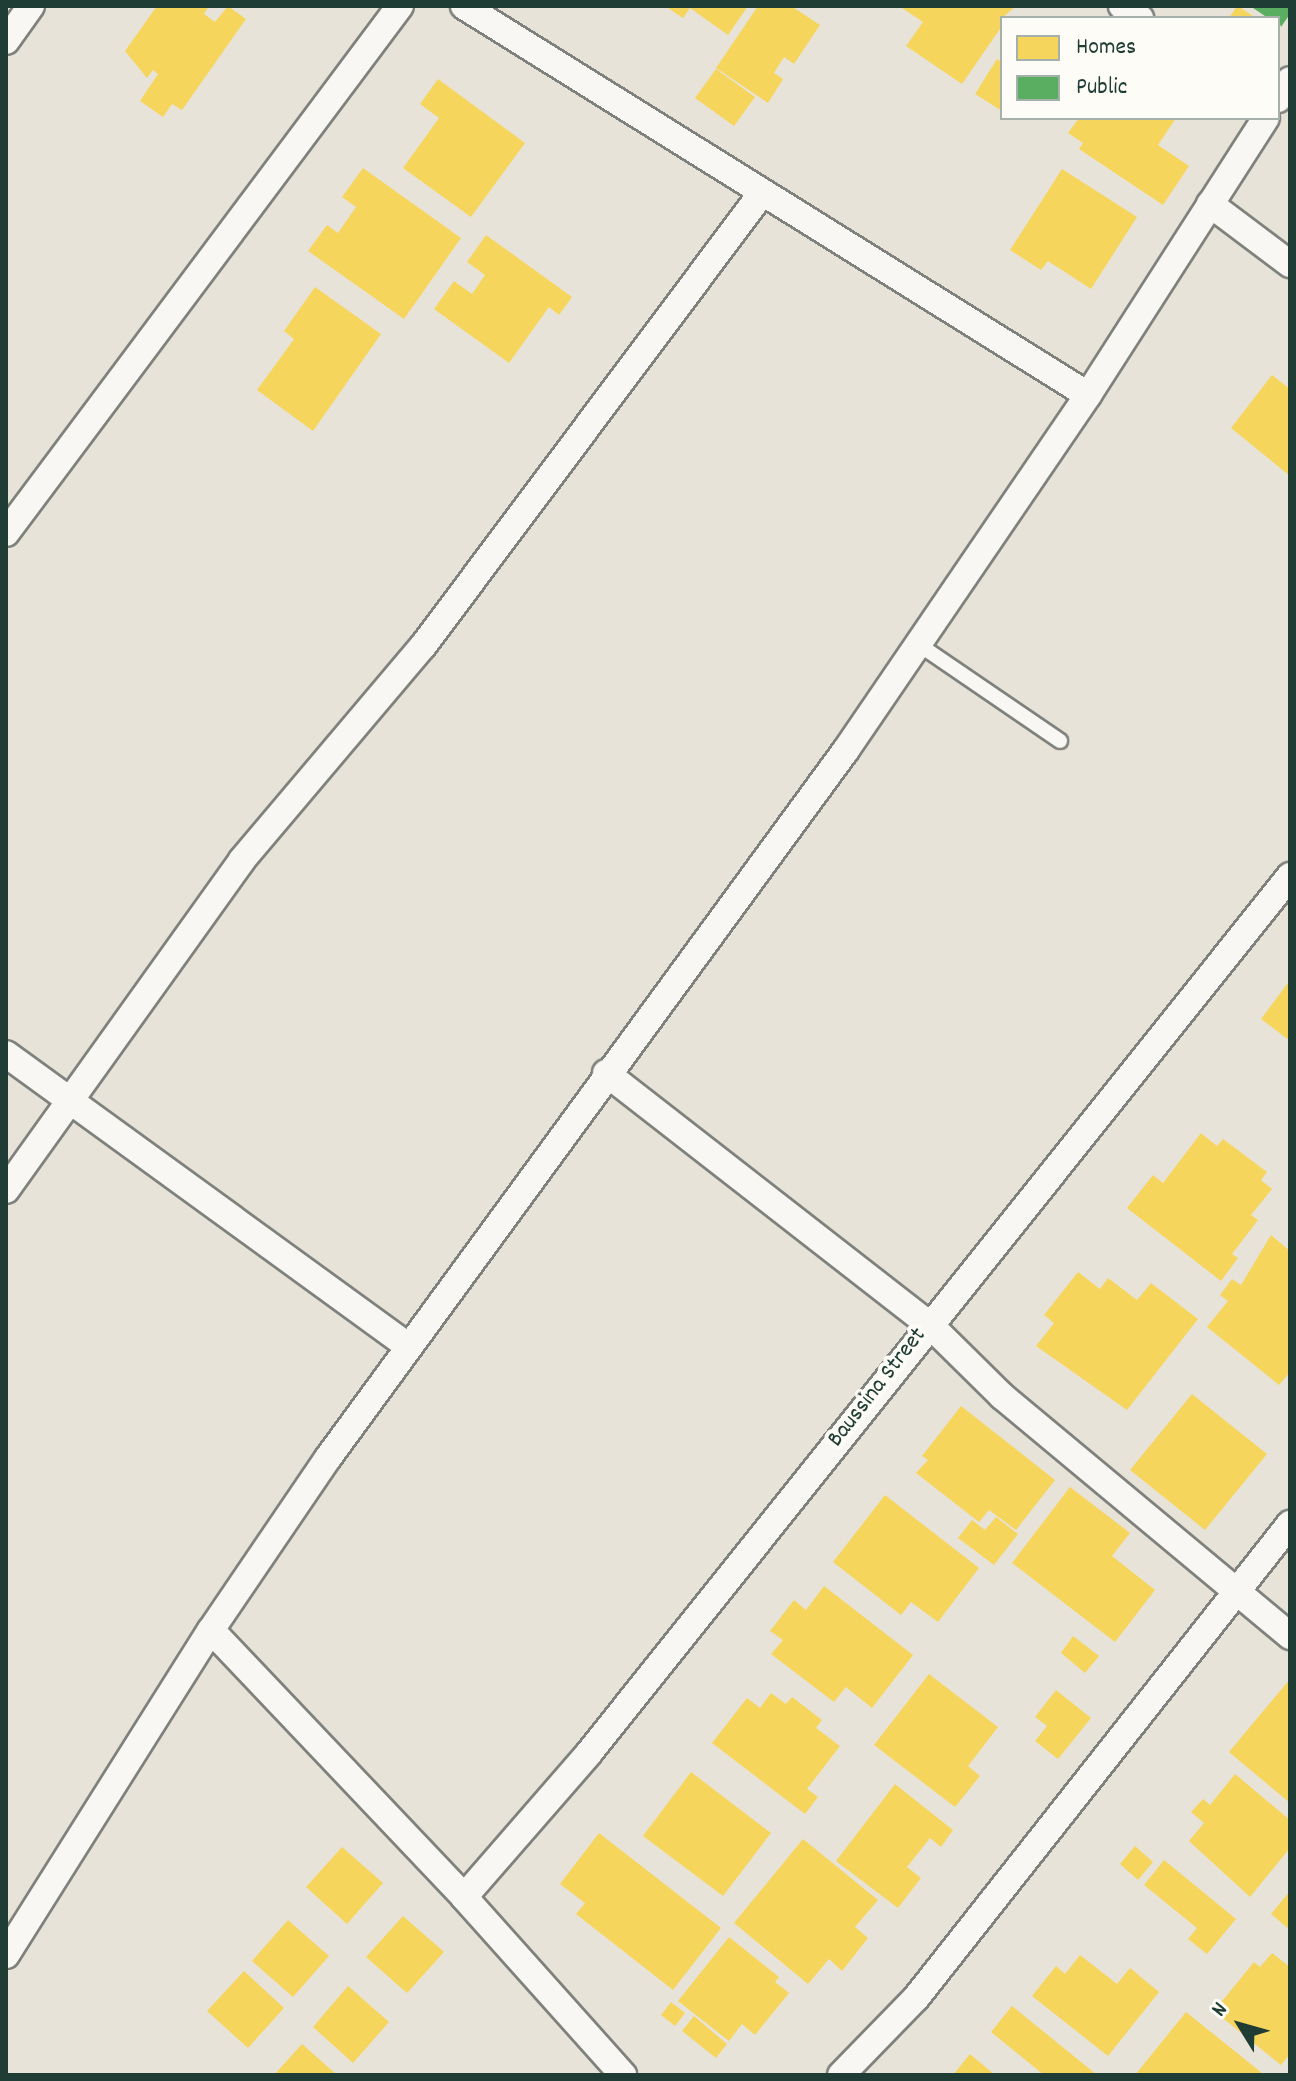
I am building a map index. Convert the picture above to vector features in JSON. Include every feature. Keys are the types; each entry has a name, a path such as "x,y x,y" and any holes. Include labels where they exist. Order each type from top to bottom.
{"street":[{"path":"6,41 31,6"},
{"path":"6,533 400,6"},
{"path":"464,6 1088,395"},
{"path":"6,1955 211,1630 606,1073 846,750 1088,395 1265,120"},
{"path":"6,1190 242,860 423,646 762,193"},
{"path":"1210,204 1290,264"},
{"name":"Baussina Street","path":"464,1897 589,1753 1290,876"},
{"path":"6,1054 68,1103 409,1347"},
{"path":"606,1073 929,1324 1002,1396 1290,1636"},
{"path":"841,2075 916,1998 1290,1524"},
{"path":"211,1630 464,1897 623,2075"}],"lane":[{"path":"918,644 1060,741"}],"building: Homes":[{"path":"157,6 209,6 204,14 215,22 228,6 246,19 182,110 172,104 163,117 140,101 158,74 153,70 147,78 125,51"},
{"path":"665,6 748,6 728,35 690,8 683,18"},
{"path":"758,6 791,6 820,25 794,64 784,57 774,73 783,79 768,103 716,68"},
{"path":"899,6 1016,6 1000,16 1000,29 962,84 906,46 923,22"},
{"path":"1238,6 1253,16 1230,16"},
{"path":"997,59 1000,61 1000,110 975,94"},
{"path":"716,69 755,97 734,126 695,98"},
{"path":"438,79 525,143 471,217 403,168 439,118 420,104"},
{"path":"1078,120 1175,120 1158,145 1189,166 1163,205 1079,149 1083,143 1068,133"},
{"path":"363,168 461,238 404,319 308,251 327,225 338,233 356,207 342,197"},
{"path":"1062,169 1137,217 1091,289 1048,261 1041,270 1010,250"},
{"path":"486,235 572,297 559,315 549,307 509,363 434,309 454,281 472,294 485,275 467,262"},
{"path":"315,287 381,334 313,431 257,390 294,339 284,331"},
{"path":"1272,375 1290,389 1290,476 1231,428"},
{"path":"1290,980 1290,1041 1261,1019"},
{"path":"1201,1133 1217,1146 1223,1139 1267,1172 1261,1180 1272,1189 1251,1215 1258,1220 1232,1254 1238,1258 1221,1281 1127,1208 1153,1175 1163,1183"},
{"path":"1271,1235 1290,1251 1290,1372 1279,1385 1207,1327 1228,1301 1220,1295 1232,1279 1241,1285"},
{"path":"1078,1272 1100,1289 1108,1278 1137,1300 1151,1283 1198,1319 1127,1410 1036,1346 1054,1323 1044,1315"},
{"path":"1192,1394 1267,1454 1205,1530 1130,1470"},
{"path":"961,1406 1055,1480 1016,1530 989,1510 979,1522 916,1473 928,1460 922,1456"},
{"path":"1070,1487 1130,1533 1112,1556 1155,1590 1115,1642 1012,1563"},
{"path":"885,1495 979,1568 938,1622 911,1602 901,1615 833,1562"},
{"path":"996,1517 1018,1534 994,1565 958,1538 972,1520 985,1530"},
{"path":"824,1586 913,1655 872,1708 846,1687 834,1702 771,1654 783,1640 770,1631 794,1600 806,1610"},
{"path":"1073,1636 1099,1656 1085,1673 1061,1653"},
{"path":"929,1674 998,1727 968,1766 980,1776 955,1807 874,1745"},
{"path":"1290,1679 1290,1803 1229,1752"},
{"path":"1056,1690 1091,1718 1058,1759 1035,1741 1047,1726 1035,1717"},
{"path":"771,1693 786,1704 792,1697 822,1720 816,1728 840,1746 807,1789 818,1797 805,1814 712,1743 747,1698 760,1708"},
{"path":"691,1772 771,1833 723,1896 643,1836"},
{"path":"1235,1774 1290,1820 1290,1848 1250,1897 1189,1841 1204,1823 1191,1812 1203,1799 1210,1805"},
{"path":"895,1784 953,1830 941,1847 930,1838 907,1867 921,1878 898,1908 836,1861"},
{"path":"599,1833 721,1928 673,1990 576,1914 585,1903 560,1884"},
{"path":"803,1839 878,1900 855,1927 868,1938 842,1971 829,1959 808,1984 734,1923"},
{"path":"1135,1846 1153,1862 1138,1880 1120,1864"},
{"path":"342,1847 383,1883 347,1924 306,1887"},
{"path":"1164,1860 1236,1919 1207,1954 1188,1939 1197,1928 1144,1885"},
{"path":"1290,1891 1290,1930 1271,1914"},
{"path":"403,1916 444,1952 407,1993 366,1957"},
{"path":"288,1920 329,1956 293,1997 252,1961"},
{"path":"729,1937 779,1977 775,1982 789,1993 755,2035 742,2024 729,2041 678,2001"},
{"path":"1272,1953 1290,1967 1290,2054 1281,2065 1214,2011 1254,1962 1260,1967"},
{"path":"1080,1955 1117,1984 1130,1968 1159,1992 1108,2056 1032,1996 1056,1966 1065,1974"},
{"path":"244,1971 284,2008 248,2048 207,2011"},
{"path":"348,1986 389,2022 353,2063 313,2027"},
{"path":"671,2002 685,2013 675,2026 661,2015"},
{"path":"1012,2006 1097,2075 1044,2075 991,2032"},
{"path":"1186,2012 1262,2073 1135,2075"},
{"path":"694,2016 727,2044 716,2058 682,2031"},
{"path":"302,2044 337,2075 274,2075"},
{"path":"970,2054 995,2075 953,2075"}],"building: Public":[{"path":"1250,6 1290,6 1290,14 1281,27 1280,16 1265,16"}]}
